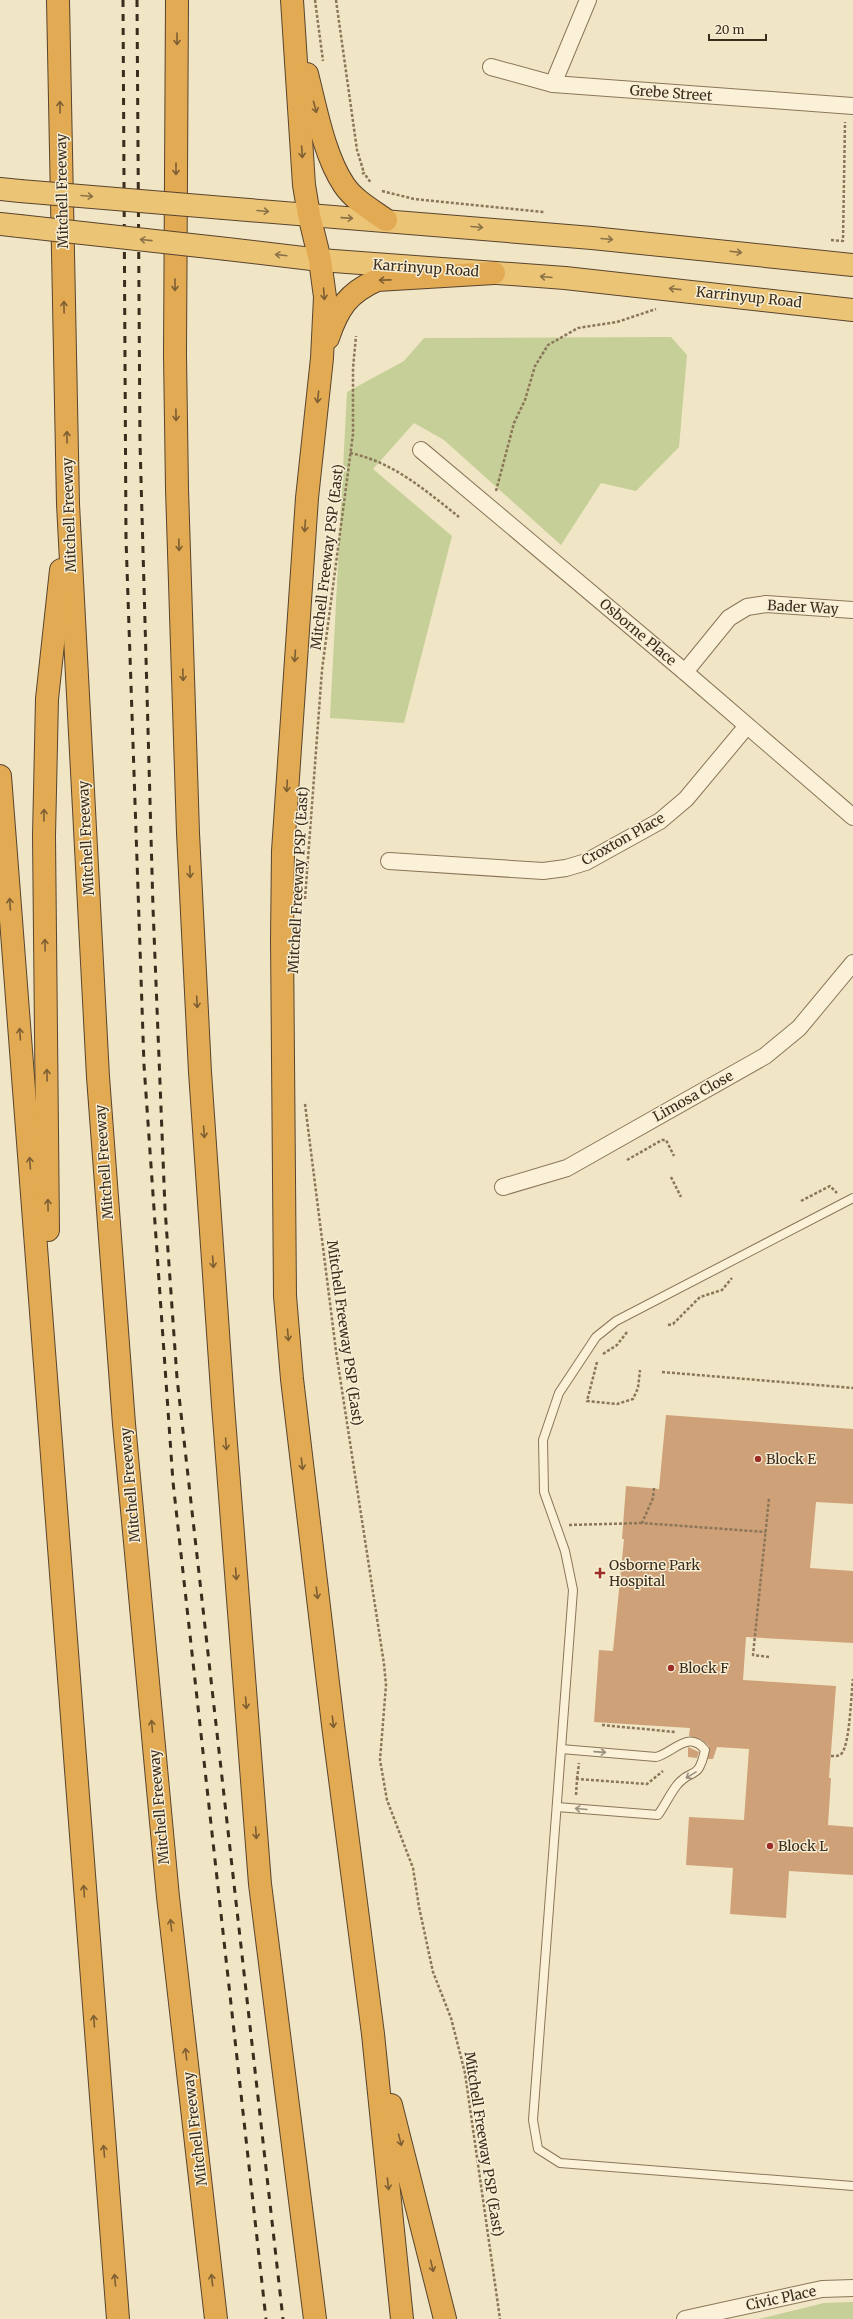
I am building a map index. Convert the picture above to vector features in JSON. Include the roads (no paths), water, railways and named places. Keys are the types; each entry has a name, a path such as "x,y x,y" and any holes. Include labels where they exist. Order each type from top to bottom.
{"highway":[{"name":"Mitchell Freeway","path":"58,0 68,504 98,1077 124,1424 168,1897 216,2319"},
{"path":"177,0 175,347 177,488 188,834 200,1072 223,1405 260,1884 315,2319"},
{"path":"292,0 304,185 309,215 320,260 325,297 322,358 307,498 290,727 284,851 282,938 285,1296 292,1379 333,1725 373,2034 402,2319"},
{"path":"294,29 325,142 344,185 364,205 386,220"},
{"path":"10,190 386,220 722,250 853,266"},
{"name":"Karrinyup Road","path":"10,225 320,260 655,287 853,310"},
{"path":"322,358 332,325 344,302 362,287 377,280 494,273"},
{"path":"51,1440 44,836 47,699 68,504"},
{"path":"0,776 118,2319"},
{"path":"373,2034 445,2319"}],"street":[{"path":"554,84 588,0"},
{"name":"Grebe Street","path":"491,67 554,84 849,106"},
{"name":"Osborne Place","path":"421,450 685,672 746,727 853,817"},
{"name":"Bader Way","path":"685,672 729,618 747,607 766,604 853,610"},
{"name":"Croxton Place","path":"390,861 543,871 566,868 586,862 660,821 686,800 746,727"},
{"name":"Limosa Close","path":"503,1187 567,1168 765,1056 799,1028 853,963"},
{"name":"Civic Place","path":"685,2319 822,2289 853,2288"}],"lane":[{"path":"853,1198 616,1322 596,1337 559,1393 543,1440 544,1492 565,1551 573,1590 532,2120 538,2149 560,2163 853,2186"},
{"path":"557,1807 658,1815 677,1786 698,1770 703,1764 705,1750 699,1742 693,1741 679,1745 664,1755 656,1756 561,1749"}],"railway":[{"path":"123,0 126,539 144,1065 173,1482 266,2319"},
{"path":"137,0 140,443 153,908 165,1208 177,1378 283,2319"}],"place":[{"name":"Block E","path":"758,1459"},
{"name":"Osborne Park Hospital","path":"600,1573"},
{"name":"Block F","path":"671,1668"},
{"name":"Block L","path":"770,1846"}]}
